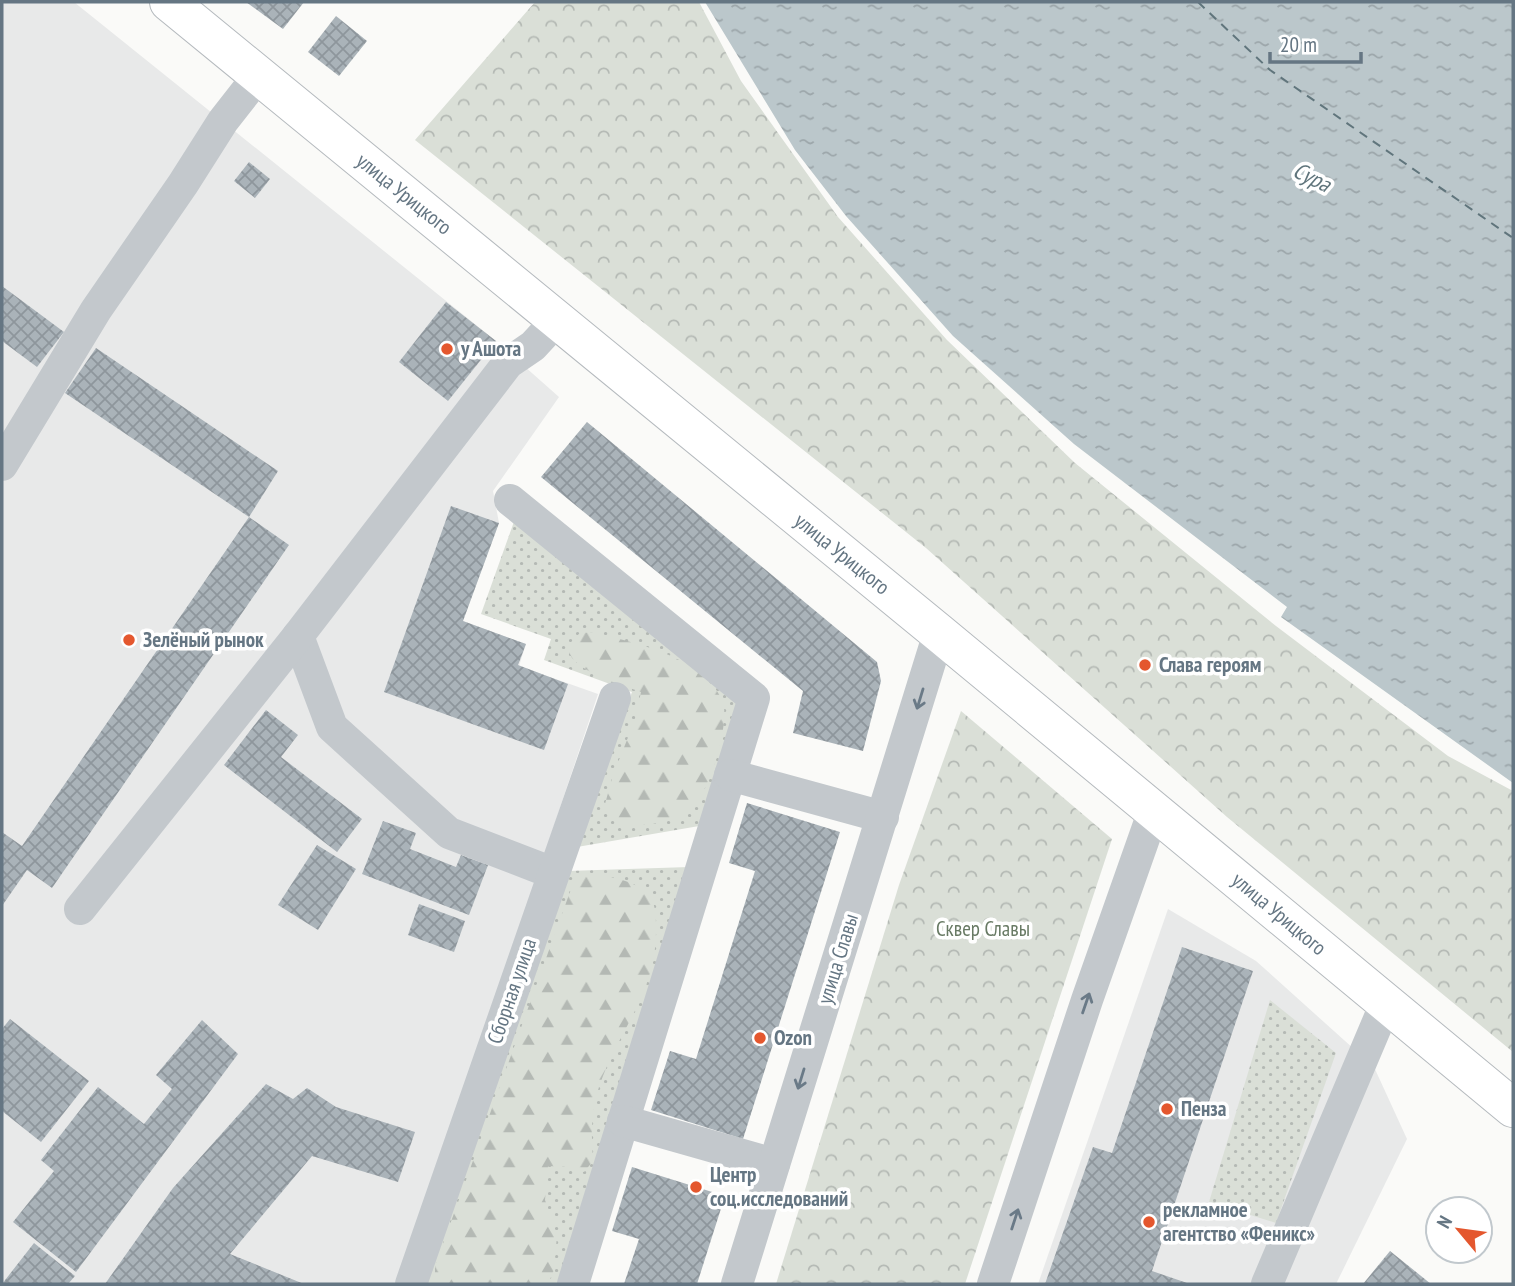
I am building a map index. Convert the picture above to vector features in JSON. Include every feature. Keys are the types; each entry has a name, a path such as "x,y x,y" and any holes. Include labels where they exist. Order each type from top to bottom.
{"main road":[{"name":"улица Урицкого","path":"169,2 1513,1108"}],"street":[{"path":"2,465 96,310 223,121 259,75"},
{"path":"80,909 298,636 508,363 533,345 557,320"},
{"path":"510,500 754,698 573,1284"},
{"name":"улица Славы","path":"737,1284 939,633"},
{"path":"298,636 332,727 449,833 553,873"},
{"name":"Сборная улица","path":"411,1284 615,698"},
{"path":"730,775 883,817"},
{"path":"993,1284 1154,810"},
{"path":"1267,1284 1386,1003"},
{"path":"623,1121 774,1164"}],"shaded area":[{"path":"2,2 74,2 496,341 559,397 493,491 499,523 463,621 526,644 519,666 598,694 401,1284 2,1284"},
{"path":"1168,909 1256,961 1374,1067 1407,1139 1336,1284 1038,1284"}],"green space":[{"path":"535,2 699,2 741,81 838,217 947,340 1075,463 1276,626 1448,756 1513,791 1513,1052 1227,817 926,548 415,140"},
{"path":"516,516 740,698 705,825 577,847 632,692 544,660 551,639 481,614"},
{"path":"594,632 672,656 699,673 721,698 724,719 714,766 700,796 683,815 660,823 620,826 611,818 605,804 613,775 635,720 641,692 588,671 572,658 569,648 572,641 580,633"},
{"name":"Сквер Славы","path":"961,711 1112,839 965,1284 776,1284 899,885"},
{"path":"689,867 560,1284 421,1284 567,871"},
{"path":"592,873 631,883 650,897 656,916 655,952 643,992 599,1087 592,1123 593,1161 584,1172 569,1167 548,1166 545,1200 557,1235 554,1270 548,1284 435,1284 435,1266 575,878"},
{"path":"1270,1000 1336,1053 1276,1223 1209,1202"}],"water":[{"name":"Сура","path":"705,2 1513,2 1513,783 1281,617 1287,607 1074,444 953,336 846,216 795,150"}],"building":[{"path":"246,2 304,2 283,29"},
{"path":"336,16 367,41 339,76 308,52"},
{"path":"249,162 270,179 255,198 234,181"},
{"path":"2,286 64,332 37,367 2,341"},
{"path":"446,302 496,341 448,401 399,362"},
{"path":"96,348 278,471 249,517 65,393"},
{"path":"587,422 877,662 881,681 863,751 793,733 803,691 541,477"},
{"path":"451,506 499,523 463,621 526,644 518,665 568,684 544,750 384,692"},
{"path":"249,517 289,545 52,888 27,870 2,906 2,832 22,846"},
{"path":"266,710 298,735 281,757 362,819 337,852 224,765"},
{"path":"747,803 840,832 743,1139 651,1110 670,1051 696,1059 755,871 729,863"},
{"path":"383,821 416,833 410,849 456,867 461,855 488,865 469,915 362,874"},
{"path":"317,845 356,869 318,930 278,905"},
{"path":"419,904 465,921 454,952 408,935"},
{"path":"1182,947 1253,971 1152,1271 1190,1284 1045,1284 1093,1147 1112,1153"},
{"path":"10,1019 89,1081 41,1142 2,1111 2,1029"},
{"path":"202,1020 238,1054 76,1272 13,1222 54,1171 41,1160 98,1087 144,1124 172,1089 156,1075"},
{"path":"266,1084 293,1099 307,1088 336,1107 415,1132 398,1182 312,1156 230,1254 304,1284 105,1284 173,1188"},
{"path":"632,1167 725,1196 697,1284 624,1284 639,1239 612,1231"},
{"path":"34,1243 75,1276 68,1284 2,1284"},
{"path":"1390,1251 1431,1284 1363,1284"}],"ferry route":[{"path":"1198,2 1270,70 1513,238"}],"place":[{"name":"у Ашота","path":"447,349"},
{"name":"Зелёный рынок","path":"129,640"},
{"name":"Слава героям","path":"1145,665"},
{"name":"Ozon","path":"760,1038"},
{"name":"Пенза","path":"1167,1109"},
{"name":"Центр соц.исследований","path":"696,1187"},
{"name":"рекламное агентство «Феникс»","path":"1149,1222"}]}
